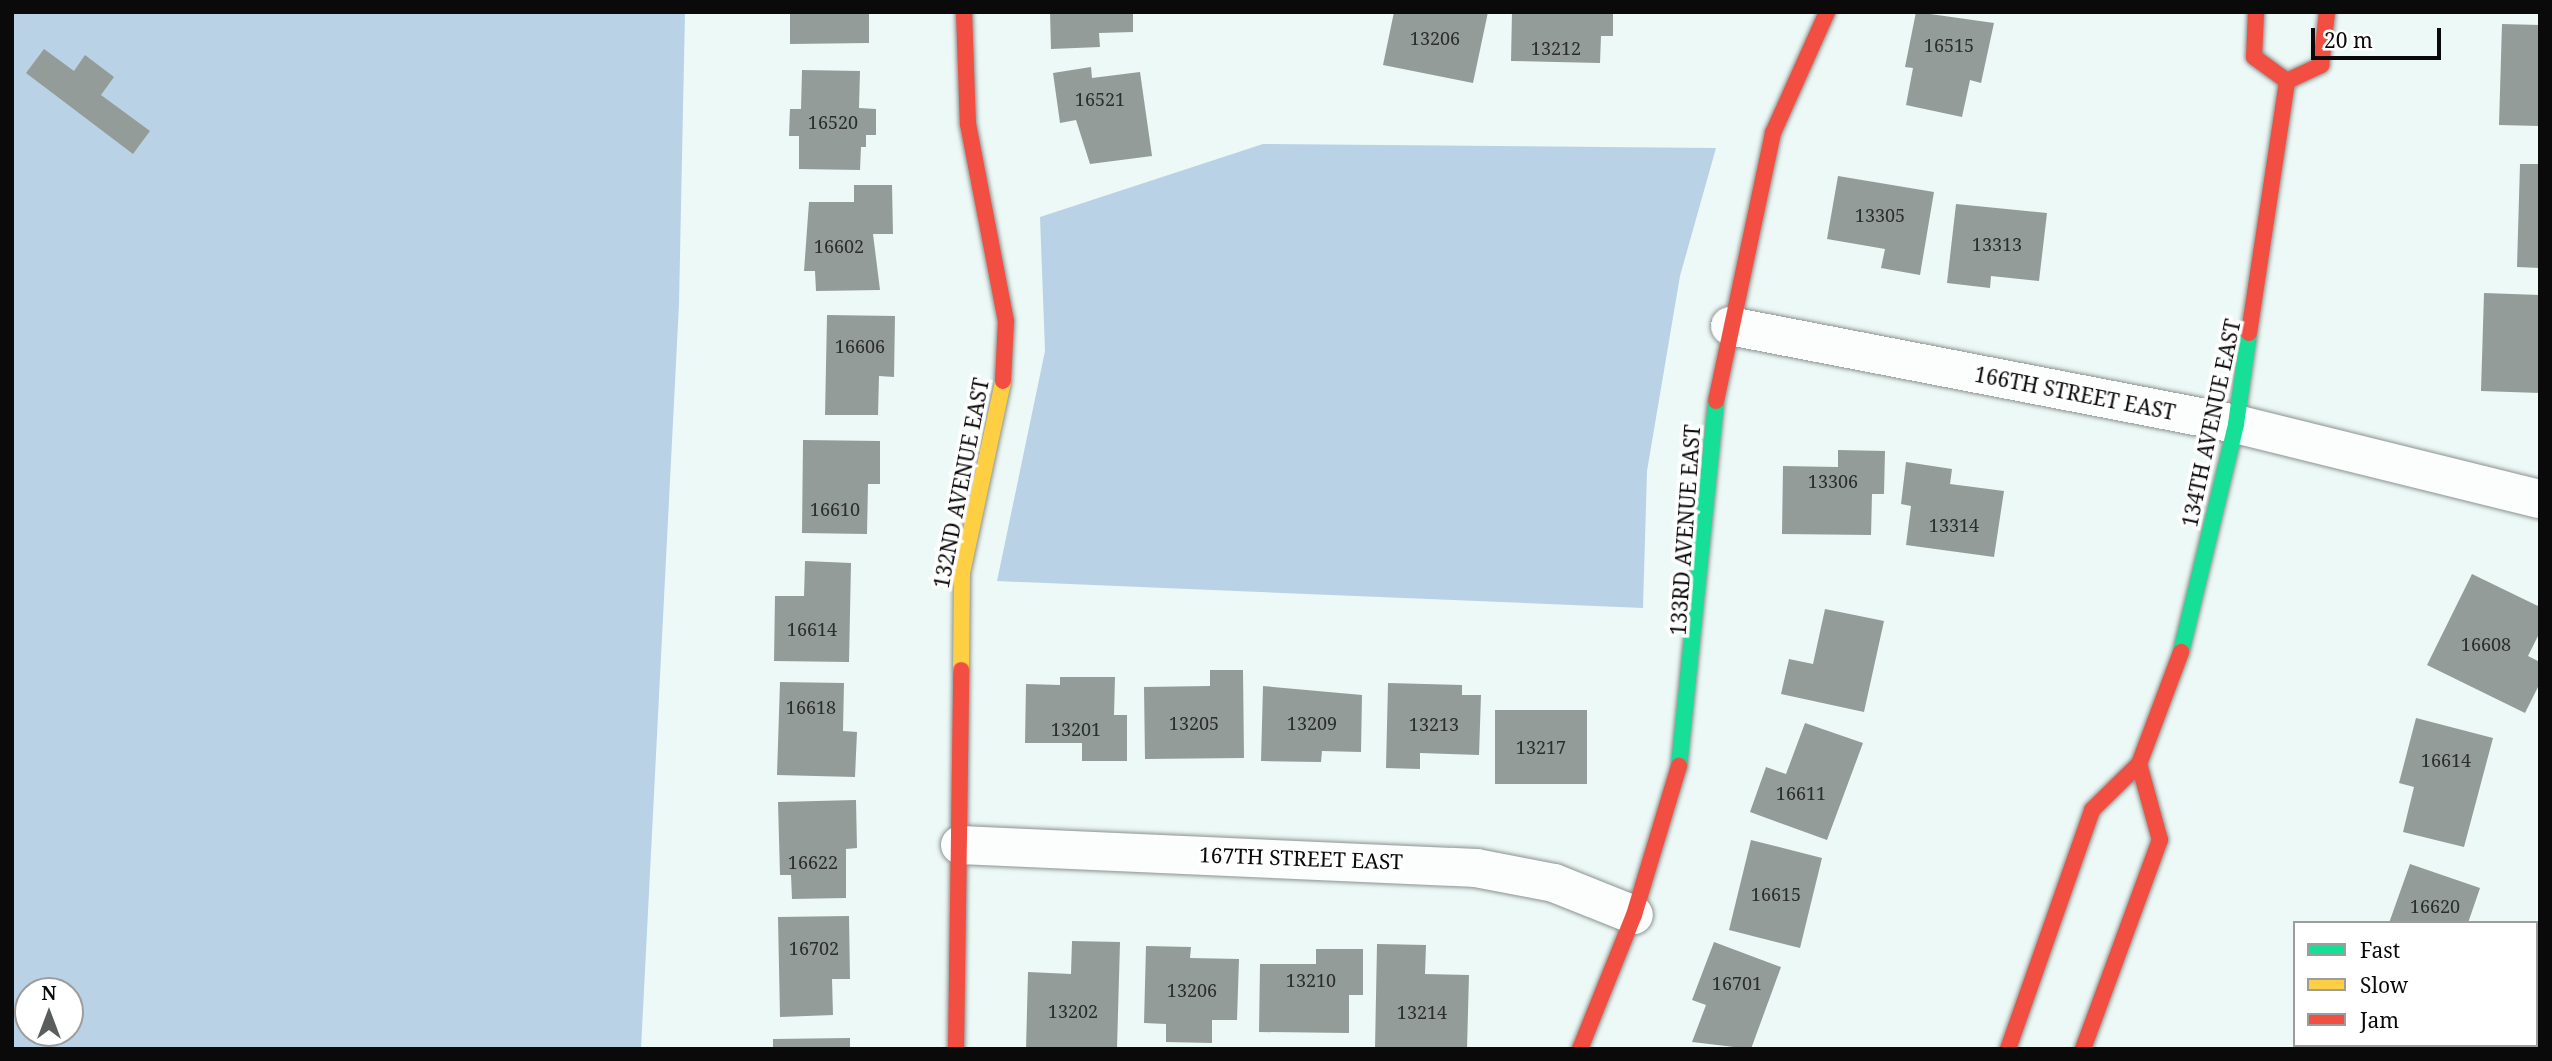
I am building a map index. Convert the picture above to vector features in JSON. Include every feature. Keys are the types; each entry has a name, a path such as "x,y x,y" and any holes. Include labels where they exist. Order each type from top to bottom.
{"street":[{"name":"132ND AVENUE EAST","path":"956,1049 962,573 991,443 1006,321 968,124 964,12"},
{"name":"133RD AVENUE EAST","path":"1580,1049 1634,915 1686,743 1716,405 1730,327 1773,133 1827,12"},
{"path":"2256,12 2254,57 2287,81 2321,65 2327,12"},
{"name":"134TH AVENUE EAST","path":"2008,1049 2092,810 2139,764 2174,682 2236,424 2287,81"},
{"name":"166TH STREET EAST","path":"1730,327 2236,424 2540,499"},
{"path":"2083,1049 2160,840 2139,764"},
{"name":"167TH STREET EAST","path":"960,845 1476,868 1554,883 1634,915"}],"shaded area":[{"path":"12,12 685,12 679,304 641,1049 12,1049"},
{"path":"1263,144 1716,148 1680,276 1647,471 1643,608 997,581 1045,351 1040,217"}],"building":[{"path":"790,12 869,12 869,43 790,44"},
{"path":"1050,12 1133,12 1133,32 1099,33 1100,47 1051,49"},
{"path":"1394,12 1488,12 1473,83 1383,65"},
{"path":"1512,12 1613,12 1613,36 1601,36 1600,63 1511,61"},
{"path":"1916,12 1994,23 1981,83 1970,80 1962,117 1906,105 1913,68 1905,67"},
{"path":"2502,24 2540,25 2540,126 2499,125"},
{"path":"44,49 74,71 85,55 114,77 101,95 150,131 133,154 26,73"},
{"path":"1091,67 1092,78 1140,72 1152,156 1090,164 1076,120 1060,123 1053,73"},
{"path":"802,70 860,71 859,108 876,109 876,135 866,135 866,147 861,147 860,170 799,169 799,136 789,136 790,109 801,109"},
{"path":"2520,164 2540,164 2540,268 2517,267"},
{"path":"1838,176 1934,192 1920,275 1881,268 1885,249 1827,239"},
{"path":"854,185 892,185 893,234 873,234 880,290 816,291 815,271 804,271 809,202 854,202"},
{"path":"1956,204 2047,213 2039,281 1991,276 1990,288 1947,283"},
{"path":"2484,293 2540,295 2540,393 2481,391"},
{"path":"827,315 895,316 894,377 879,376 878,415 825,415"},
{"path":"803,440 880,441 880,484 868,484 867,534 802,533"},
{"path":"1838,450 1885,451 1884,494 1872,494 1871,535 1782,534 1783,466 1838,467"},
{"path":"1906,462 1952,469 1950,484 2004,491 1994,557 1906,545 1911,506 1901,504"},
{"path":"805,561 851,563 849,662 774,661 775,596 804,596"},
{"path":"2472,574 2540,607 2540,632 2528,656 2540,662 2540,683 2525,713 2427,665"},
{"path":"1825,609 1884,621 1864,712 1781,694 1789,659 1813,664"},
{"path":"1210,670 1243,670 1244,758 1145,759 1144,687 1210,686"},
{"path":"1060,677 1115,677 1114,715 1127,715 1127,761 1082,761 1082,743 1025,743 1026,684 1060,685"},
{"path":"780,682 844,683 843,731 857,732 855,777 777,775"},
{"path":"1388,683 1462,685 1462,695 1481,695 1479,755 1420,753 1420,769 1386,768"},
{"path":"1263,686 1362,695 1361,752 1322,751 1321,762 1261,761"},
{"path":"1495,710 1587,710 1587,784 1495,784"},
{"path":"2416,718 2493,738 2464,847 2403,832 2414,787 2399,783"},
{"path":"1805,723 1863,743 1827,840 1750,812 1766,767 1786,774"},
{"path":"856,800 857,848 846,849 846,898 792,899 791,875 780,875 778,802"},
{"path":"1751,840 1822,858 1800,948 1729,930"},
{"path":"2410,864 2480,888 2469,921 2390,921"},
{"path":"849,916 850,979 832,979 833,1015 780,1017 778,917"},
{"path":"1072,941 1120,942 1117,1049 1026,1049 1028,972 1071,974"},
{"path":"1714,942 1781,967 1751,1049 1692,1042 1706,1005 1692,1000"},
{"path":"1377,944 1426,945 1425,974 1469,975 1467,1049 1375,1049"},
{"path":"1146,946 1191,947 1190,958 1239,959 1237,1020 1212,1020 1212,1043 1166,1042 1166,1024 1144,1023"},
{"path":"1316,949 1363,949 1363,995 1349,995 1349,1033 1259,1032 1260,964 1316,964"},
{"path":"850,1038 850,1049 773,1049 773,1039"},
{"path":"2314,1047 2370,1047 2313,1049"}],"traffic: fast":[{"path":"2181,652 2236,424 2249,333"},
{"path":"1679,766 1716,401"}],"traffic: slow":[{"path":"961,670 962,573 1003,381"}],"traffic: jam":[{"path":"964,12 968,124 1006,321 1003,381"},
{"path":"1716,401 1773,133 1827,12"},
{"path":"2256,12 2254,57 2287,81"},
{"path":"2249,333 2287,81 2321,65 2327,12"},
{"path":"2008,1049 2092,810 2139,764 2181,652"},
{"path":"956,1049 961,670"},
{"path":"2083,1049 2160,840 2139,764"},
{"path":"1580,1049 1634,915 1679,766"}]}
